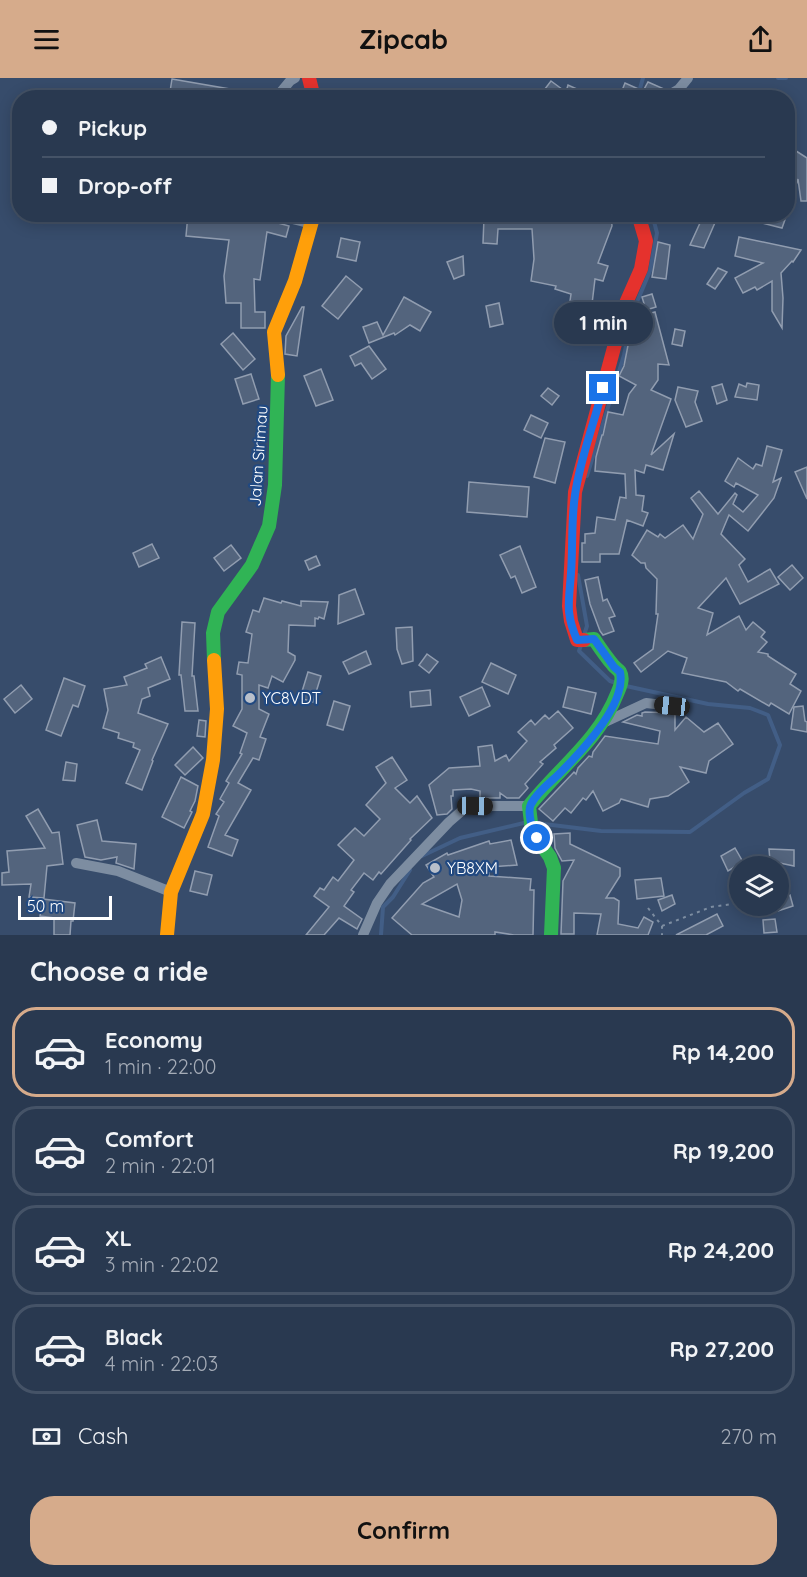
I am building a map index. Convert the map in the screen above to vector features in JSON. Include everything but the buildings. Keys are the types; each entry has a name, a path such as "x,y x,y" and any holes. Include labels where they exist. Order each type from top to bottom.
{"street":[{"path":"284,90 295,78"},
{"path":"677,90 688,78"},
{"name":"Jalan Sirimau","path":"167,935 171,892 203,814 213,760 217,709 213,633 215,623 223,604 252,565 269,526 275,485 279,382 274,359 274,332 295,281 312,222"},
{"path":"551,935 554,868 550,857 532,831 530,807 539,793 581,751 603,723 622,682 620,672 594,639 577,640 569,620 568,597 575,492 626,303 641,269 646,241 640,222"},
{"path":"603,723 646,703 672,706"},
{"path":"363,935 377,903 390,884 464,809 475,806 530,807"},
{"path":"76,863 118,871 171,892"}],"path":[{"path":"662,926 711,907 729,905"},
{"path":"648,908 662,926 662,935"}],"waterway":[{"path":"640,90 643,78"},
{"path":"778,78 786,78"},
{"path":"587,476 624,355 634,309 650,271 657,233 654,222"},
{"path":"578,575 587,626 584,635"},
{"path":"581,645 579,651 610,681 619,684"},
{"path":"536,823 601,831 690,832 744,793 768,779 780,745 768,715 750,708 708,704 626,686"},
{"path":"422,856 460,838 528,822"},
{"path":"381,935 383,907 393,897 410,870"}],"traffic: fast":[{"path":"214,660 213,633 218,612 252,565 269,526 275,485 278,375"},
{"path":"551,935 554,868 550,857 532,831 529,806 600,726 622,680 620,672 594,639 584,640"}],"traffic: slow":[{"path":"278,375 274,332 295,281 312,222"},
{"path":"167,935 171,892 203,814 213,760 217,709 214,660"}],"traffic: jam":[{"path":"309,78 312,90"},
{"path":"584,640 577,640 569,606 575,492 626,303 641,269 646,241 640,222"}],"place":[{"name":"YC8VDT","path":"250,698"},
{"name":"YB8XM","path":"435,868"}],"route":[{"path":"537,838 532,831 530,806 539,793 573,759 603,723 622,682 620,672 605,656 594,639 577,640 569,620 568,597 575,492 603,388"}]}
